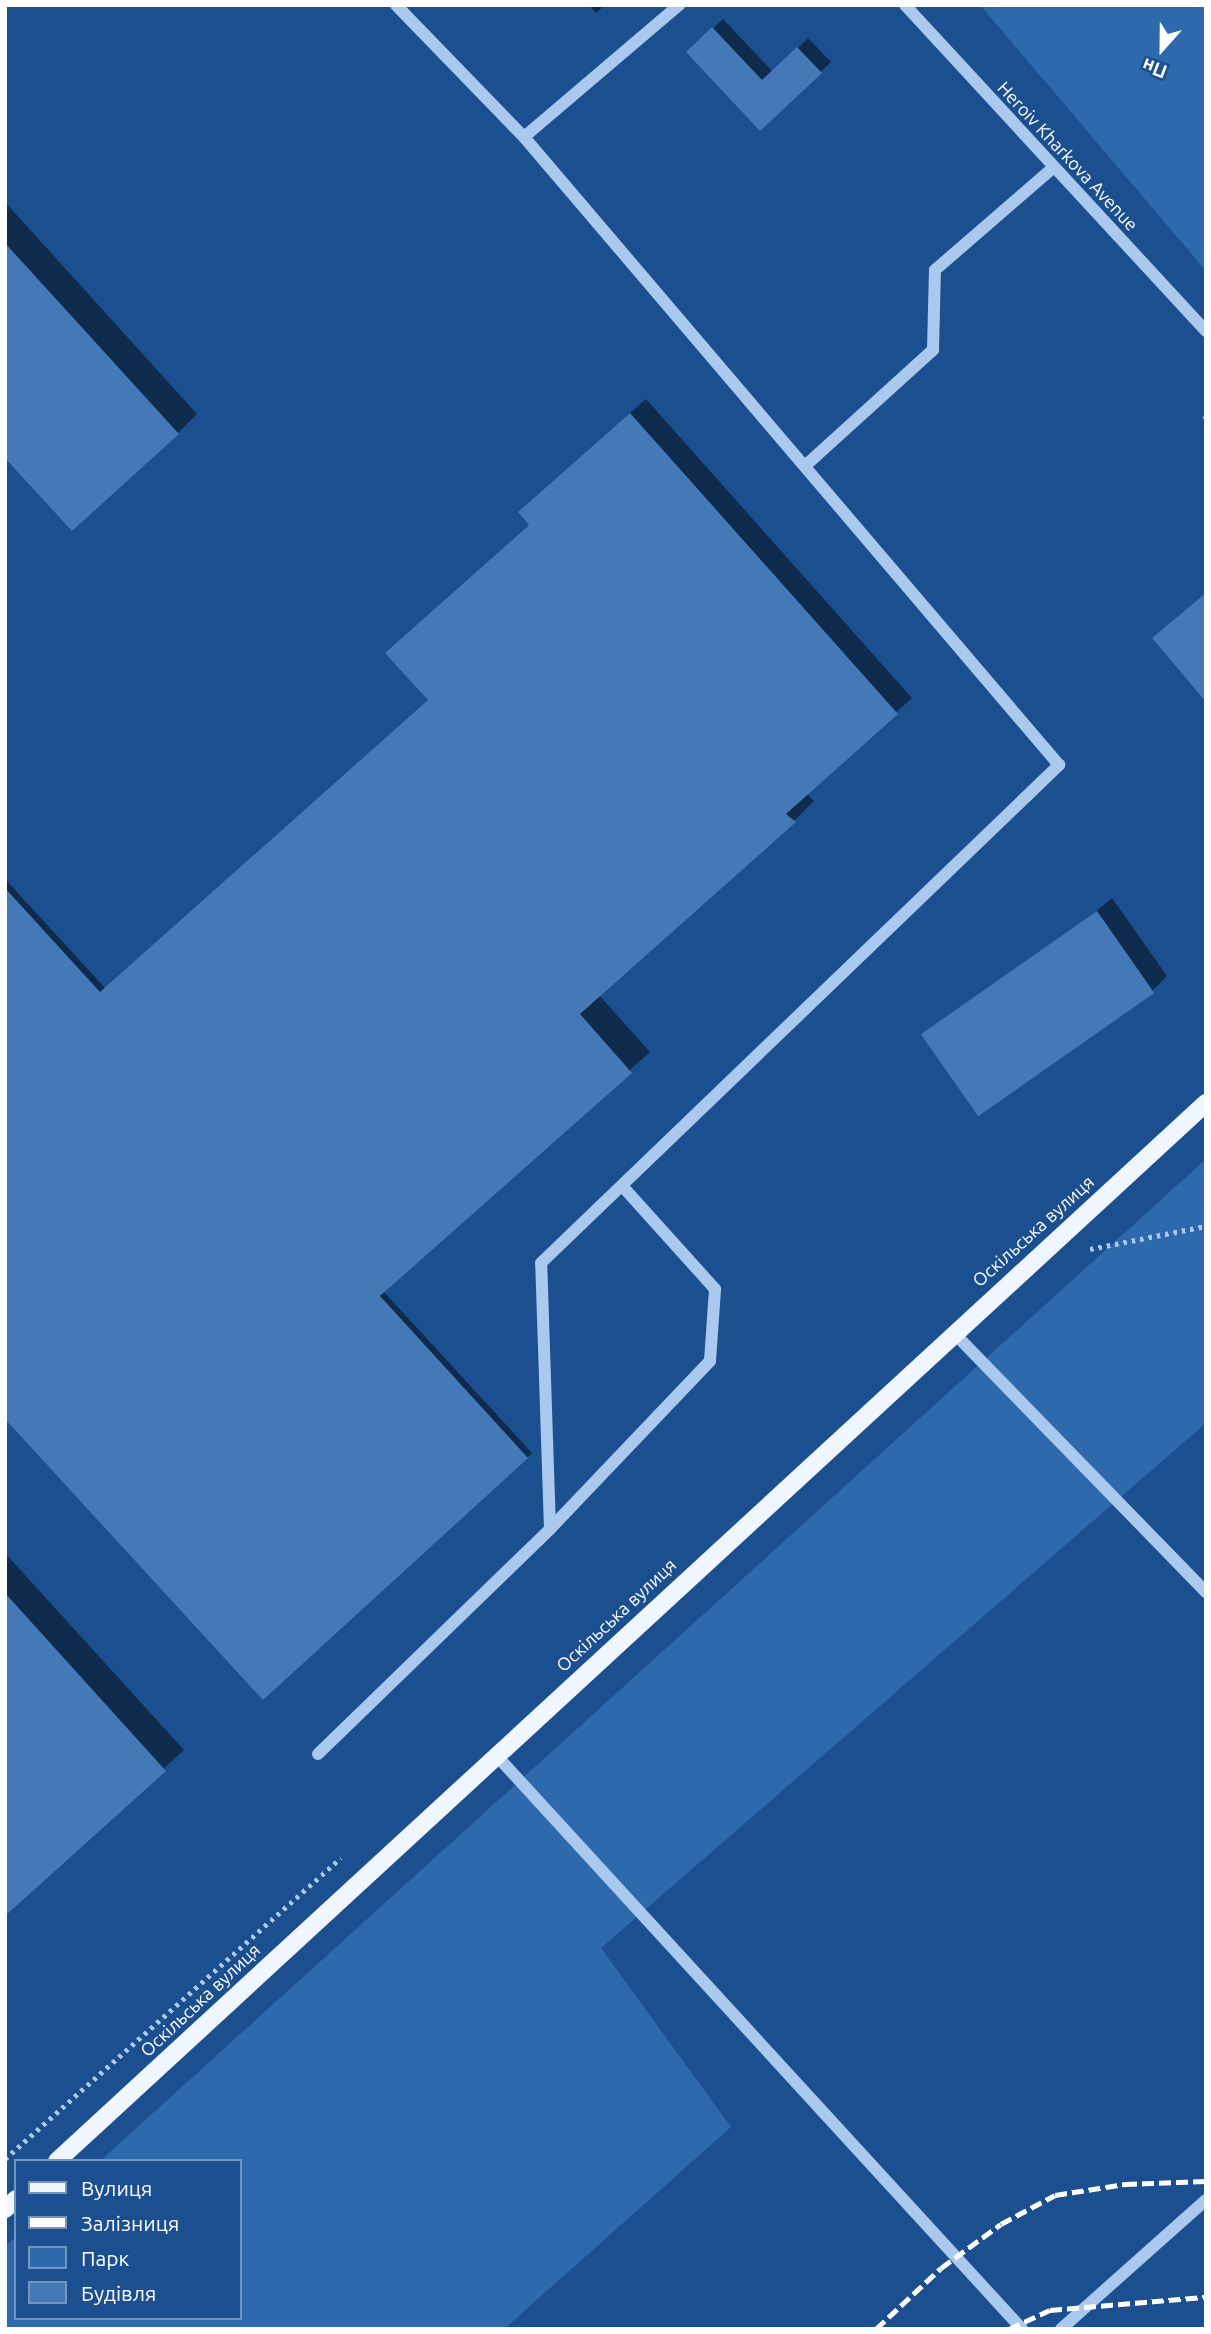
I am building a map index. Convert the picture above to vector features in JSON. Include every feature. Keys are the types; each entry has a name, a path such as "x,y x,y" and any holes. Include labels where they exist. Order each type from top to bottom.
{"main road":[{"name":"Оскільська вулиця","path":"59,2159 953,1332 1206,1102"}],"street":[{"path":"396,5 524,136 1059,765 624,1188 541,1263 550,1529"},
{"path":"524,136 679,5"},
{"name":"Heroiv Kharkova Avenue","path":"905,5 1206,331"},
{"path":"805,466 933,350 935,270 1054,167"},
{"path":"318,1754 550,1529 710,1361 715,1289 624,1188"},
{"path":"953,1332 1206,1592"},
{"path":"496,1755 1022,2329"},
{"path":"1061,2329 1206,2200"}],"path":[{"path":"1084,1250 1206,1226"}],"green space":[{"path":"980,5 1206,5 1206,271"},
{"path":"1206,1159 1206,1423 601,1948 731,2127 504,2329 5,2329 5,2246 14,2239 14,2320 242,2320 242,2159 102,2159"}],"building":[{"path":"712,27 762,80 797,47 822,73 760,131 686,52"},
{"path":"5,243 179,434 72,531 5,458"},
{"path":"630,413 898,714 786,814 796,822 580,1014 632,1073 380,1296 528,1458 263,1700 5,1419 5,888 100,992 428,700 385,653 529,525 518,512"},
{"path":"1206,593 1206,702 1152,638"},
{"path":"1097,911 1154,993 978,1116 921,1034"},
{"path":"5,1593 166,1771 5,1916"}],"railway":[{"path":"876,2329 941,2268 1001,2224 1055,2195 1125,2184 1206,2181"},
{"path":"1009,2329 1050,2310 1206,2297"}]}
